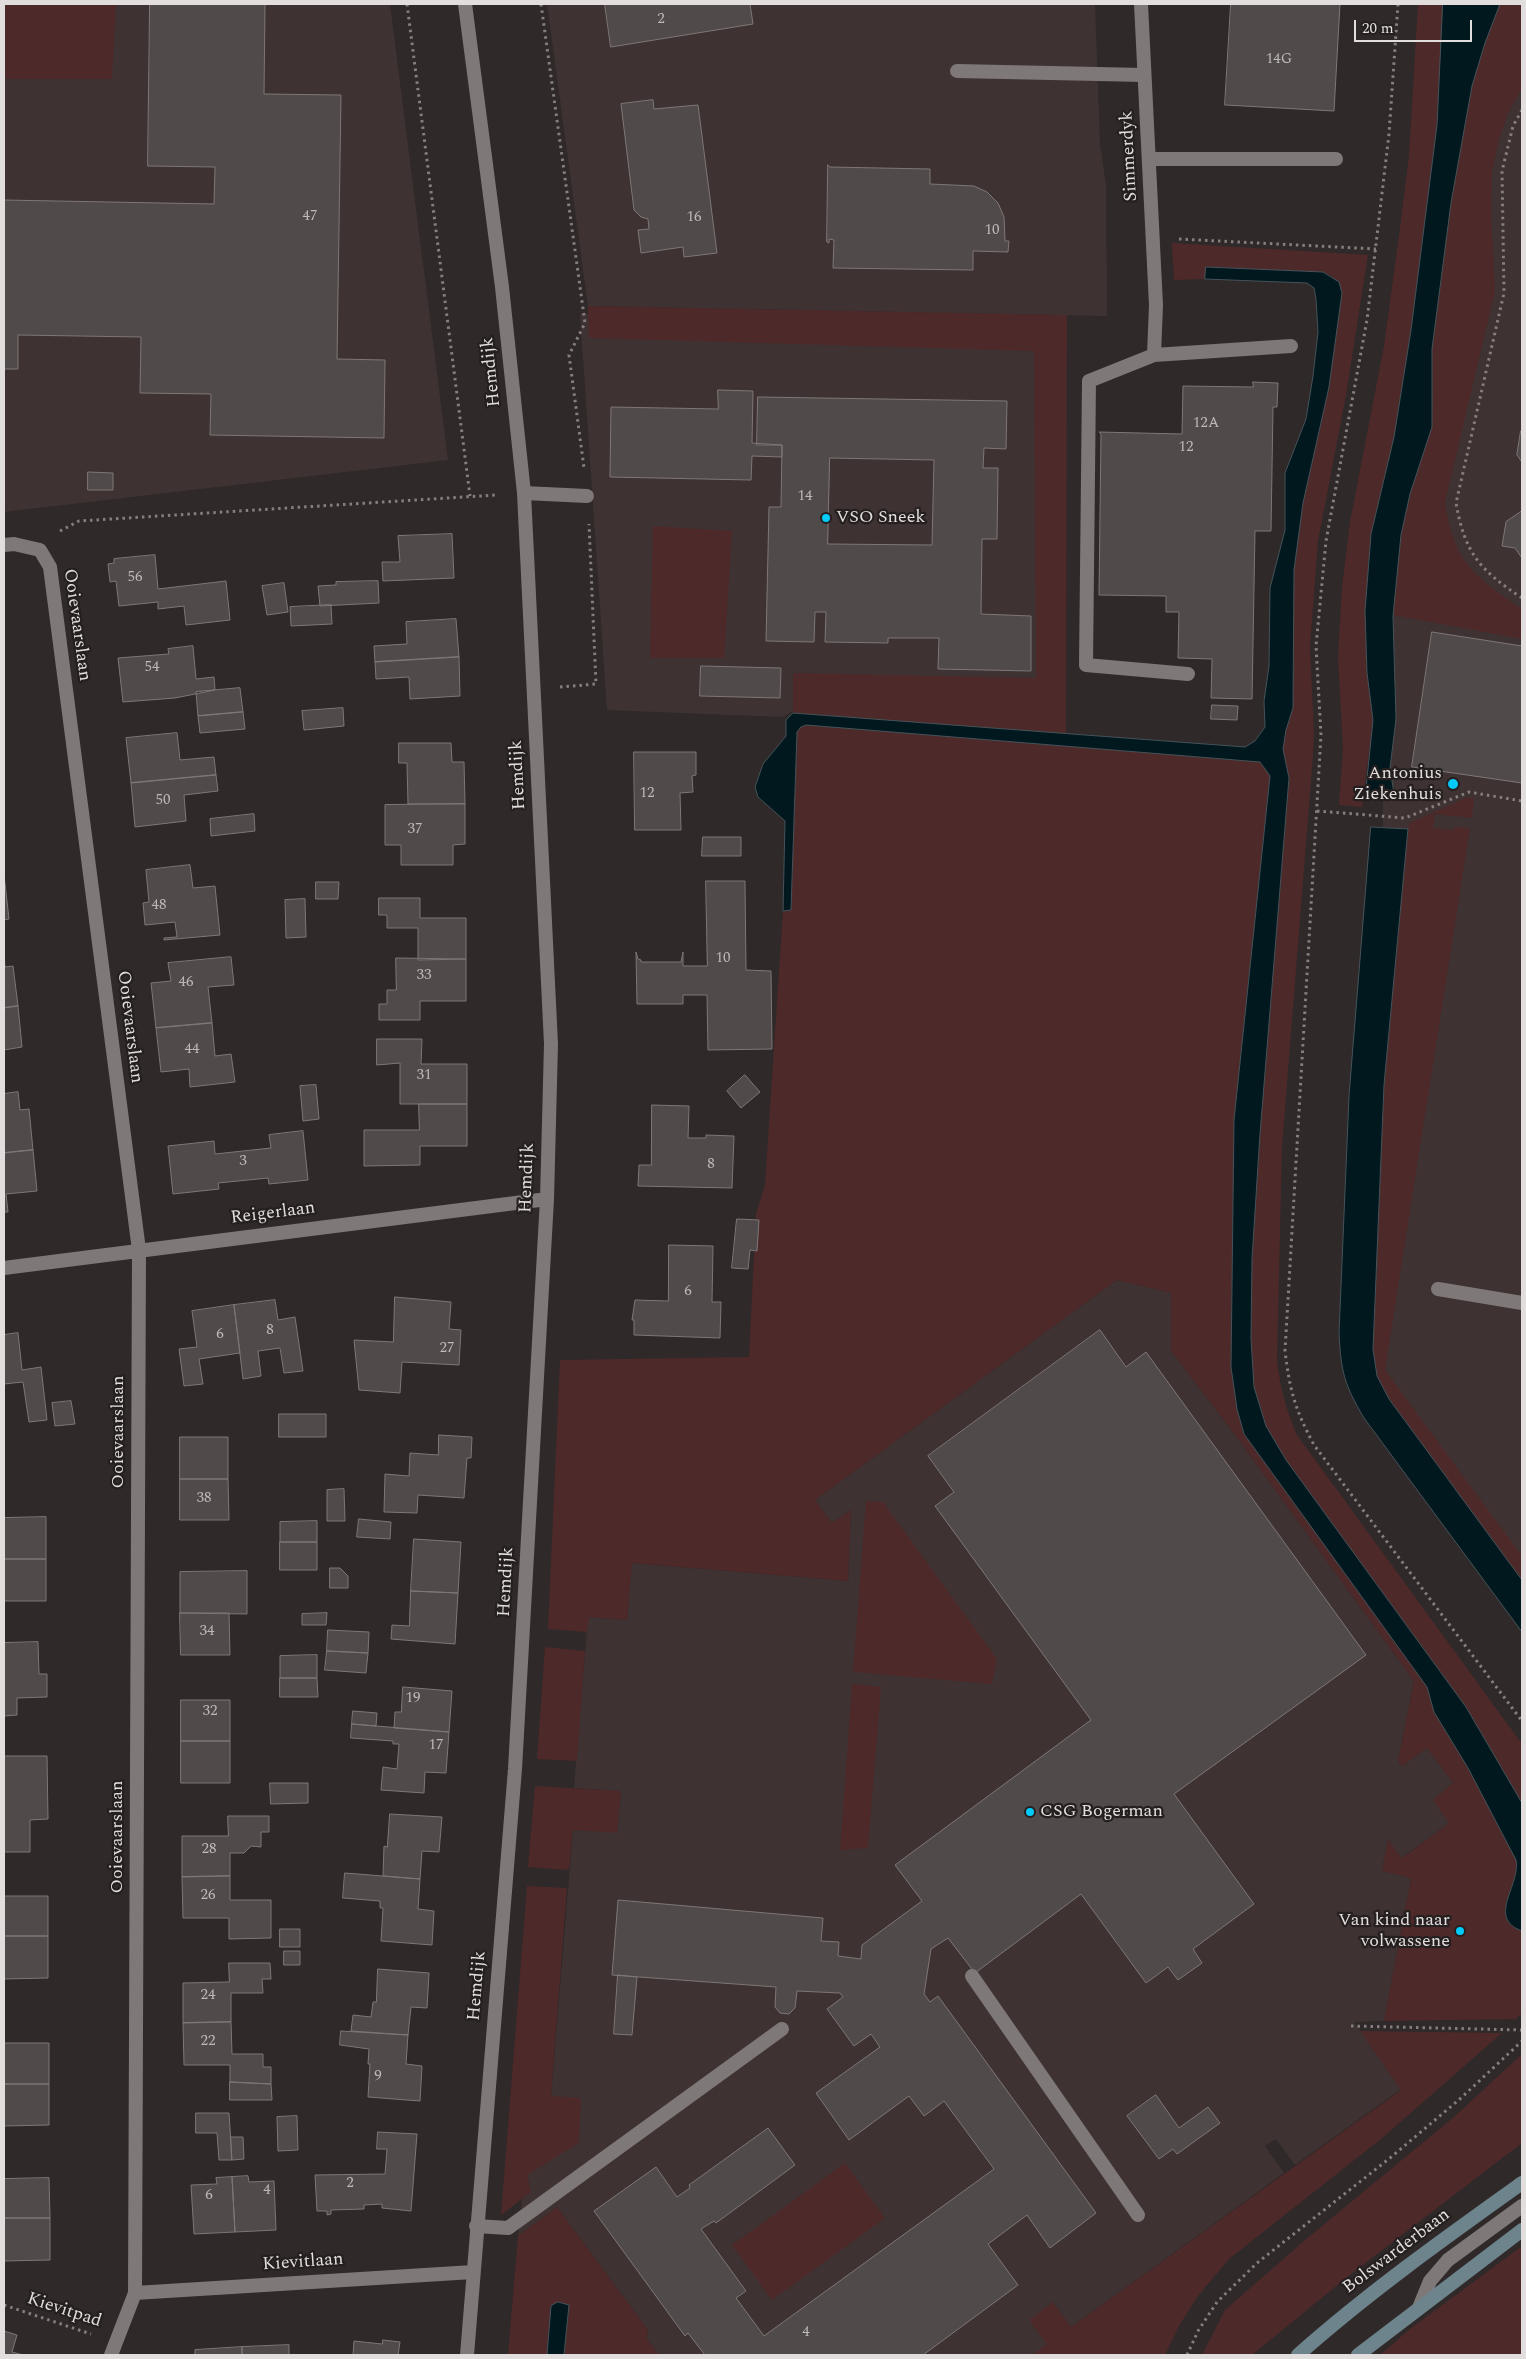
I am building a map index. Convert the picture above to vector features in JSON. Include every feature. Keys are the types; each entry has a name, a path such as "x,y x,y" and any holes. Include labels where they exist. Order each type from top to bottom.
{"main road":[{"name":"Bolswarderbaan","path":"1298,2355 1395,2275 1522,2183"},
{"path":"1358,2355 1522,2230"}],"street":[{"name":"Hemdijk","path":"465,4 502,287 524,493 551,1044 547,1199 515,1769 476,2226 467,2355"},
{"name":"Simmerdyk","path":"1141,4 1156,306 1154,356"},
{"path":"957,71 1144,75"},
{"path":"1149,159 1336,159"},
{"path":"1188,674 1086,665 1089,381 1154,356 1291,346"},
{"path":"524,493 588,496"},
{"path":"4,545 14,544 40,550"},
{"name":"Ooievaarslaan","path":"40,550 50,567 139,1250 135,2293 113,2349"},
{"name":"Reigerlaan","path":"4,1268 547,1199"},
{"path":"1438,1289 1522,1303"},
{"path":"972,1976 1138,2215"},
{"path":"476,2226 508,2228 782,2029"},
{"name":"Bolswarderbaan","path":"1419,2308 1430,2281 1448,2260 1522,2206"},
{"name":"Kievitlaan","path":"135,2293 473,2272"}],"path":[{"path":"408,4 470,496"},
{"path":"533,689 596,684 588,496 569,356 585,323 541,4"},
{"path":"1398,4 1389,134 1376,249 1357,375 1326,541 1316,646 1321,735 1285,1351 1290,1391 1299,1417 1314,1445 1522,1721"},
{"path":"1522,110 1513,126 1502,171 1504,293 1456,503 1461,531 1474,557 1493,578 1522,598"},
{"path":"1153,237 1376,249"},
{"path":"40,550 59,532 79,520 524,493"},
{"path":"1317,811 1405,818 1469,792 1522,801"},
{"path":"1350,2026 1522,2030"},
{"path":"1187,2355 1198,2331 1217,2302 1257,2262 1390,2158 1461,2098 1522,2041"},
{"name":"Kievitpad","path":"4,2305 113,2349"}],"shaded area":[{"path":"4,4 390,4 448,460 4,512"},
{"path":"4,4 116,4 112,79 4,79"},
{"path":"547,4 1095,4 1100,144 1106,186 1107,316 588,306"},
{"path":"1418,4 1443,4 1437,125 1411,330 1394,437 1371,534 1365,611 1367,673 1373,720 1362,807 1339,805 1343,749 1338,657 1342,587 1350,522 1384,346 1400,228 1409,156"},
{"name":"Antonius Ziekenhuis","path":"1465,4 1522,4 1522,1608 1355,1332 1383,838 1383,730 1378,626"},
{"path":"1500,4 1522,4 1522,89 1508,113 1499,139 1492,173 1491,212 1495,291 1445,502 1454,540 1469,566 1491,587 1522,609 1522,639 1393,615 1401,535 1410,494 1432,427 1432,349 1451,203 1472,86 1485,43"},
{"path":"1172,243 1368,255 1346,395 1318,541 1310,646 1314,735 1282,1146 1277,1360 1284,1398 1297,1435 1522,1744 1522,1803 1466,1707 1286,1460 1266,1426 1254,1387 1251,1339 1252,1259 1260,1134 1289,779 1283,749 1286,730 1293,708 1294,570 1303,503 1329,387 1342,293 1332,276 1323,272 1206,267 1205,279 1174,280"},
{"path":"588,306 1067,315 1066,734 793,713 793,673 1036,678 1034,351 589,338"},
{"name":"VSO Sneek","path":"580,314 1056,326 1062,731 795,710 782,717 607,710"},
{"path":"653,526 732,531 724,658 650,658"},
{"path":"806,725 1260,762 1270,776 1234,1120 1231,1367 1237,1409 1244,1434 1427,1687 1434,1712 1468,1768 1516,1860 1516,1876 1506,1901 1522,1931 1522,2013 1516,2019 1384,2021 1411,1878 1382,1871 1388,1840 1402,1858 1449,1823 1433,1800 1453,1783 1427,1748 1402,1766 1398,1761 1414,1681 1236,1436 1171,1351 1171,1293 1117,1280 815,1500 832,1523 851,1510 848,1581 632,1563 627,1620 589,1617 587,1632 548,1629 560,1360 749,1357 756,1214 765,1185 783,911 791,910 797,732 800,727"},
{"path":"1468,797 1474,799 1472,818 1435,814 1433,828 1454,830 1455,827 1470,828 1385,1370 1522,1556 1522,1580 1389,1399 1377,1376 1373,1349 1384,1085 1408,829 1410,823"},
{"name":"CSG Bogerman","path":"1117,1280 1171,1293 1171,1351 1236,1436 1414,1681 1398,1761 1402,1766 1427,1748 1453,1783 1449,1823 1401,1858 1388,1840 1382,1871 1411,1878 1384,2021 1354,2022 1401,2089 1295,2165 1276,2139 1265,2146 1284,2173 1071,2327 1053,2302 1047,2345 1032,2355 659,2355 647,2339 648,2330 557,2207 518,2236 522,2199 531,2192 527,2175 551,2097 573,1830 617,1832 621,1791 574,1788 588,1617 627,1620 631,1563 848,1581 851,1510 832,1523 815,1500"},
{"path":"866,1501 883,1502 997,1659 992,1684 853,1672"},
{"path":"545,1647 585,1651 577,1761 537,1759"},
{"path":"852,1684 881,1687 868,1848 840,1850"},
{"path":"535,1786 621,1791 617,1833 573,1830 569,1870 528,1867"},
{"path":"527,1886 567,1888 551,2096 581,2098 579,2143 527,2175 531,2192 501,2215"},
{"path":"1360,2031 1502,2033 1381,2139 1229,2259 1198,2296 1179,2326 1165,2355 1032,2355 1047,2344 1029,2320 1053,2302 1071,2327 1401,2090"},
{"path":"1522,2054 1522,2143 1351,2274 1252,2355 1202,2355 1225,2310 1305,2240 1454,2117"},
{"path":"845,2163 885,2218 772,2300 732,2245"},
{"path":"557,2207 648,2330 647,2339 659,2355 564,2355 569,2305 551,2306 547,2355 508,2355 518,2236"},
{"path":"1522,2246 1522,2355 1380,2355 1410,2329"}],"water":[{"path":"1443,4 1500,4 1485,43 1472,86 1451,203 1432,349 1432,427 1410,494 1401,535 1393,616 1396,719 1390,768 1395,800 1365,798 1373,720 1367,673 1365,611 1371,534 1394,437 1411,330 1437,125"},
{"path":"1206,267 1323,272 1339,282 1342,293 1329,387 1303,503 1294,570 1293,708 1286,730 1283,749 1289,778 1260,1134 1252,1259 1251,1339 1254,1387 1266,1426 1286,1460 1466,1707 1522,1803 1522,1931 1512,1925 1507,1918 1506,1909 1514,1880 1516,1860 1468,1768 1434,1712 1427,1687 1244,1434 1237,1409 1231,1367 1234,1120 1270,776 1260,762 806,725 797,732 791,910 783,911 785,821 758,797 755,787 763,764 786,736 786,720 793,713 1245,747 1255,741 1265,727 1264,701 1269,666 1270,588 1285,530 1285,473 1306,419 1313,376 1318,332 1316,299 1314,288 1307,283 1205,279"},
{"path":"1371,827 1408,829 1384,1085 1373,1349 1377,1376 1389,1399 1522,1580 1522,1632 1364,1418 1348,1386 1341,1358 1339,1333 1349,1096"},
{"path":"558,2302 569,2305 564,2355 547,2355 551,2306"}],"building":[{"path":"150,4 265,4 264,94 341,95 337,359 385,360 384,438 210,435 211,394 140,393 141,337 18,335 18,369 4,369 4,200 214,204 215,167 148,166"},
{"path":"605,4 750,4 753,24 611,47"},
{"path":"1231,4 1340,4 1334,111 1225,105"},
{"path":"653,100 654,109 698,105 717,253 684,257 683,247 641,253 638,230 649,229 648,219 641,217 634,210 621,104"},
{"path":"828,165 830,167 930,169 930,184 974,186 987,192 998,203 1004,217 1005,241 1009,241 1008,252 973,251 973,270 833,268 834,240 829,239 829,243 827,242"},
{"path":"1253,382 1278,383 1277,407 1273,407 1271,531 1255,531 1252,699 1211,698 1212,659 1178,658 1179,612 1166,612 1166,596 1099,595 1101,434 1099,432 1182,434 1183,386 1253,387"},
{"path":"718,390 753,391 752,443 782,445 782,457 752,456 751,480 610,477 611,407 718,409"},
{"path":"758,397 1007,401 1006,449 984,448 983,468 998,468 997,539 982,539 981,614 1031,616 1031,671 938,669 939,638 888,638 888,643 825,642 826,612 815,612 814,642 766,641 769,507 781,507 782,445 757,445","holes":["830,458 934,460 932,545 828,544"]},
{"path":"1522,431 1522,462 1517,455"},
{"path":"88,472 113,473 113,490 88,490"},
{"path":"1522,511 1522,558 1515,548 1502,546 1506,522"},
{"path":"452,534 454,578 383,581 382,562 400,562 398,536"},
{"path":"155,555 158,589 226,581 230,620 186,625 184,606 158,609 158,602 119,606 116,581 110,582 108,564 114,563 114,559"},
{"path":"378,581 379,603 320,606 318,586 336,585 336,582"},
{"path":"284,583 288,612 267,615 262,586"},
{"path":"331,605 332,624 291,626 290,607"},
{"path":"456,619 459,657 375,662 374,646 407,644 406,622"},
{"path":"1432,632 1522,646 1522,783 1412,767"},
{"path":"193,646 196,679 214,677 215,690 175,698 123,702 118,658 169,654 168,649"},
{"path":"459,657 460,696 410,699 409,677 376,679 375,662"},
{"path":"701,666 781,668 780,698 700,696"},
{"path":"240,688 243,712 198,716 196,692"},
{"path":"1212,705 1238,706 1237,720 1211,719"},
{"path":"343,708 344,726 304,730 302,711"},
{"path":"243,712 245,729 200,733 198,716"},
{"path":"177,733 180,760 214,757 216,775 131,783 126,738"},
{"path":"399,743 451,743 452,762 464,762 465,804 408,804 407,763 399,763"},
{"path":"634,752 696,752 696,775 692,776 693,792 680,793 681,830 635,830"},
{"path":"216,775 218,791 184,795 186,821 135,827 131,783"},
{"path":"465,804 465,844 453,845 453,865 401,865 401,845 385,845 385,805"},
{"path":"254,814 255,831 211,836 210,819"},
{"path":"703,837 741,837 741,856 702,856"},
{"path":"190,865 193,888 215,886 220,935 164,940 164,938 177,937 175,922 145,925 143,903 149,902 146,870"},
{"path":"4,875 9,919 4,920"},
{"path":"706,881 745,881 746,970 771,971 772,1049 708,1050 707,995 683,995 683,1004 637,1004 636,952 641,962 681,962 683,952 683,966 707,966"},
{"path":"316,882 339,882 338,899 316,899"},
{"path":"379,898 420,898 420,918 466,918 466,959 418,960 418,928 387,928 387,915 379,915"},
{"path":"305,899 306,937 286,938 285,900"},
{"path":"4,954 5,967 13,966 18,1006 4,1008"},
{"path":"231,957 234,985 208,987 212,1023 156,1028 151,983 171,981 168,963"},
{"path":"396,958 466,959 466,1001 420,1001 420,1020 379,1020 379,1004 387,1004 387,990 396,990"},
{"path":"18,1006 22,1047 4,1050 4,1008"},
{"path":"212,1023 215,1056 231,1054 235,1082 190,1087 189,1069 161,1072 156,1028"},
{"path":"377,1039 422,1039 421,1064 467,1064 467,1104 400,1104 400,1063 377,1065"},
{"path":"745,1075 760,1092 741,1108 727,1091"},
{"path":"316,1085 319,1119 303,1121 300,1086"},
{"path":"18,1092 20,1110 29,1109 33,1150 4,1153 4,1094"},
{"path":"419,1104 467,1104 467,1146 420,1146 420,1165 364,1166 364,1130 419,1130"},
{"path":"652,1105 689,1106 688,1138 706,1138 706,1135 734,1136 732,1188 638,1186 639,1165 651,1165"},
{"path":"303,1131 308,1180 269,1184 268,1178 218,1183 219,1189 173,1194 168,1146 214,1141 215,1154 271,1148 269,1135"},
{"path":"33,1150 37,1191 6,1194 8,1212 4,1212 4,1153"},
{"path":"737,1219 759,1220 757,1251 750,1250 748,1269 732,1268"},
{"path":"669,1245 713,1246 712,1302 721,1302 720,1338 634,1335 634,1320 632,1320 635,1300 668,1301"},
{"path":"395,1297 451,1302 449,1329 461,1330 459,1365 402,1362 400,1393 359,1390 354,1340 393,1342"},
{"path":"275,1300 278,1320 295,1317 303,1371 284,1373 280,1348 258,1351 261,1376 243,1379 234,1305"},
{"path":"234,1305 240,1353 199,1359 203,1384 184,1386 179,1349 197,1347 192,1311"},
{"path":"1100,1330 1126,1367 1146,1352 1366,1655 1174,1794 1254,1904 1193,1949 1202,1963 1178,1980 1168,1967 1146,1983 1081,1894 975,1973 948,1938 931,1949 924,1994 930,2002 938,1996 1096,2213 1050,2248 1027,2215 988,2244 1018,2285 923,2355 705,2355 688,2333 685,2336 594,2211 656,2167 677,2197 690,2188 689,2185 768,2128 795,2165 716,2223 714,2221 701,2229 746,2291 736,2298 764,2336 994,2169 944,2101 924,2116 909,2096 849,2140 816,2093 880,2047 871,2034 854,2046 827,2009 843,1997 840,1993 797,1991 795,2008 789,2014 780,2013 775,2007 776,1987 612,1975 618,1900 823,1918 821,1941 839,1942 838,1956 861,1959 862,1945 922,1901 895,1865 1091,1720 935,1506 954,1492 928,1456"},
{"path":"18,1333 22,1370 41,1367 47,1420 29,1422 23,1382 4,1384 4,1335"},
{"path":"71,1401 75,1424 55,1426 52,1403"},
{"path":"279,1414 326,1414 326,1437 279,1437"},
{"path":"439,1435 472,1437 471,1458 467,1458 464,1498 418,1495 417,1513 384,1512 385,1474 409,1476 410,1453 438,1455"},
{"path":"180,1437 228,1437 228,1479 180,1479"},
{"path":"180,1479 228,1479 229,1520 180,1520"},
{"path":"344,1489 345,1521 327,1521 327,1490"},
{"path":"46,1517 46,1559 4,1559 4,1518"},
{"path":"359,1519 391,1522 390,1539 357,1537"},
{"path":"317,1521 317,1542 280,1542 280,1522"},
{"path":"414,1539 461,1542 458,1593 411,1591"},
{"path":"280,1542 317,1542 317,1570 280,1570"},
{"path":"4,1559 46,1559 46,1601 4,1601"},
{"path":"330,1568 340,1568 348,1576 348,1588 330,1588"},
{"path":"247,1571 247,1614 180,1613 180,1572"},
{"path":"411,1591 458,1593 455,1644 391,1639 392,1625 409,1626"},
{"path":"180,1613 229,1613 230,1655 181,1655"},
{"path":"327,1613 326,1625 302,1625 302,1614"},
{"path":"328,1630 369,1632 368,1653 327,1651"},
{"path":"38,1642 39,1674 47,1674 47,1697 17,1698 17,1715 4,1716 4,1643"},
{"path":"327,1651 368,1653 366,1673 325,1670"},
{"path":"317,1655 317,1678 280,1678 280,1656"},
{"path":"280,1678 317,1678 318,1697 280,1697"},
{"path":"403,1687 452,1691 449,1732 394,1728 395,1712 401,1712"},
{"path":"181,1700 230,1700 230,1741 181,1741"},
{"path":"353,1711 377,1713 376,1726 352,1724"},
{"path":"352,1724 449,1732 446,1773 425,1772 424,1793 381,1790 383,1767 397,1769 399,1744 393,1744 393,1741 351,1738"},
{"path":"181,1741 230,1741 230,1783 181,1783"},
{"path":"4,1756 47,1756 48,1819 30,1820 30,1852 4,1852"},
{"path":"270,1783 308,1783 308,1803 271,1804"},
{"path":"390,1814 442,1817 439,1852 422,1851 420,1879 383,1876 384,1846 387,1847"},
{"path":"228,1816 269,1816 269,1832 261,1832 261,1847 251,1846 244,1853 230,1853 230,1876 182,1877 182,1836 228,1836"},
{"path":"345,1873 420,1879 418,1909 434,1911 432,1945 381,1941 383,1908 380,1908 380,1901 343,1898"},
{"path":"230,1876 230,1900 271,1900 271,1938 229,1939 229,1918 183,1918 182,1877"},
{"path":"4,1896 48,1896 48,1936 4,1936"},
{"path":"280,1929 300,1929 300,1947 280,1947"},
{"path":"4,1936 48,1936 48,1978 4,1979"},
{"path":"284,1951 300,1951 300,1965 284,1965"},
{"path":"229,1963 270,1963 271,1979 262,1979 263,1993 231,1993 231,2022 183,2023 183,1983 229,1982"},
{"path":"378,1969 429,1973 427,2008 411,2007 408,2035 351,2031 353,2015 371,2017 373,2002 376,2002"},
{"path":"618,1975 637,1977 632,2035 614,2034"},
{"path":"231,2022 232,2054 263,2054 263,2067 271,2067 271,2084 230,2082 230,2065 184,2065 183,2023"},
{"path":"341,2031 408,2035 406,2064 422,2066 420,2101 368,2097 369,2049 340,2045"},
{"path":"4,2043 49,2043 49,2084 4,2084"},
{"path":"230,2082 271,2084 272,2100 230,2100"},
{"path":"4,2084 49,2084 49,2125 4,2126"},
{"path":"1156,2095 1179,2128 1208,2107 1220,2123 1177,2154 1173,2149 1159,2159 1127,2116"},
{"path":"196,2113 229,2113 232,2160 219,2160 217,2133 196,2133"},
{"path":"297,2116 298,2150 278,2151 277,2117"},
{"path":"378,2132 417,2134 411,2211 382,2208 382,2204 364,2205 364,2209 331,2210 331,2214 327,2215 327,2211 317,2211 315,2175 385,2174 387,2149 377,2149"},
{"path":"231,2137 243,2137 244,2159 232,2160"},
{"path":"248,2176 249,2182 274,2181 276,2230 235,2232 232,2177"},
{"path":"232,2177 235,2232 194,2234 191,2185 217,2184 216,2178"},
{"path":"49,2178 50,2218 4,2218 4,2179"},
{"path":"4,2218 50,2218 50,2260 4,2261"},
{"path":"4,2331 17,2335 12,2352 23,2355 4,2355"},
{"path":"383,2340 400,2342 398,2355 353,2355 354,2341 382,2344"},
{"path":"289,2345 289,2355 242,2355 242,2347"},
{"path":"242,2347 242,2355 195,2355 195,2350"}],"place":[{"name":"VSO Sneek","path":"826,518"},
{"name":"Antonius Ziekenhuis","path":"1453,784"},
{"name":"CSG Bogerman","path":"1030,1812"},
{"name":"Van kind naar volwassene","path":"1460,1931"}]}
